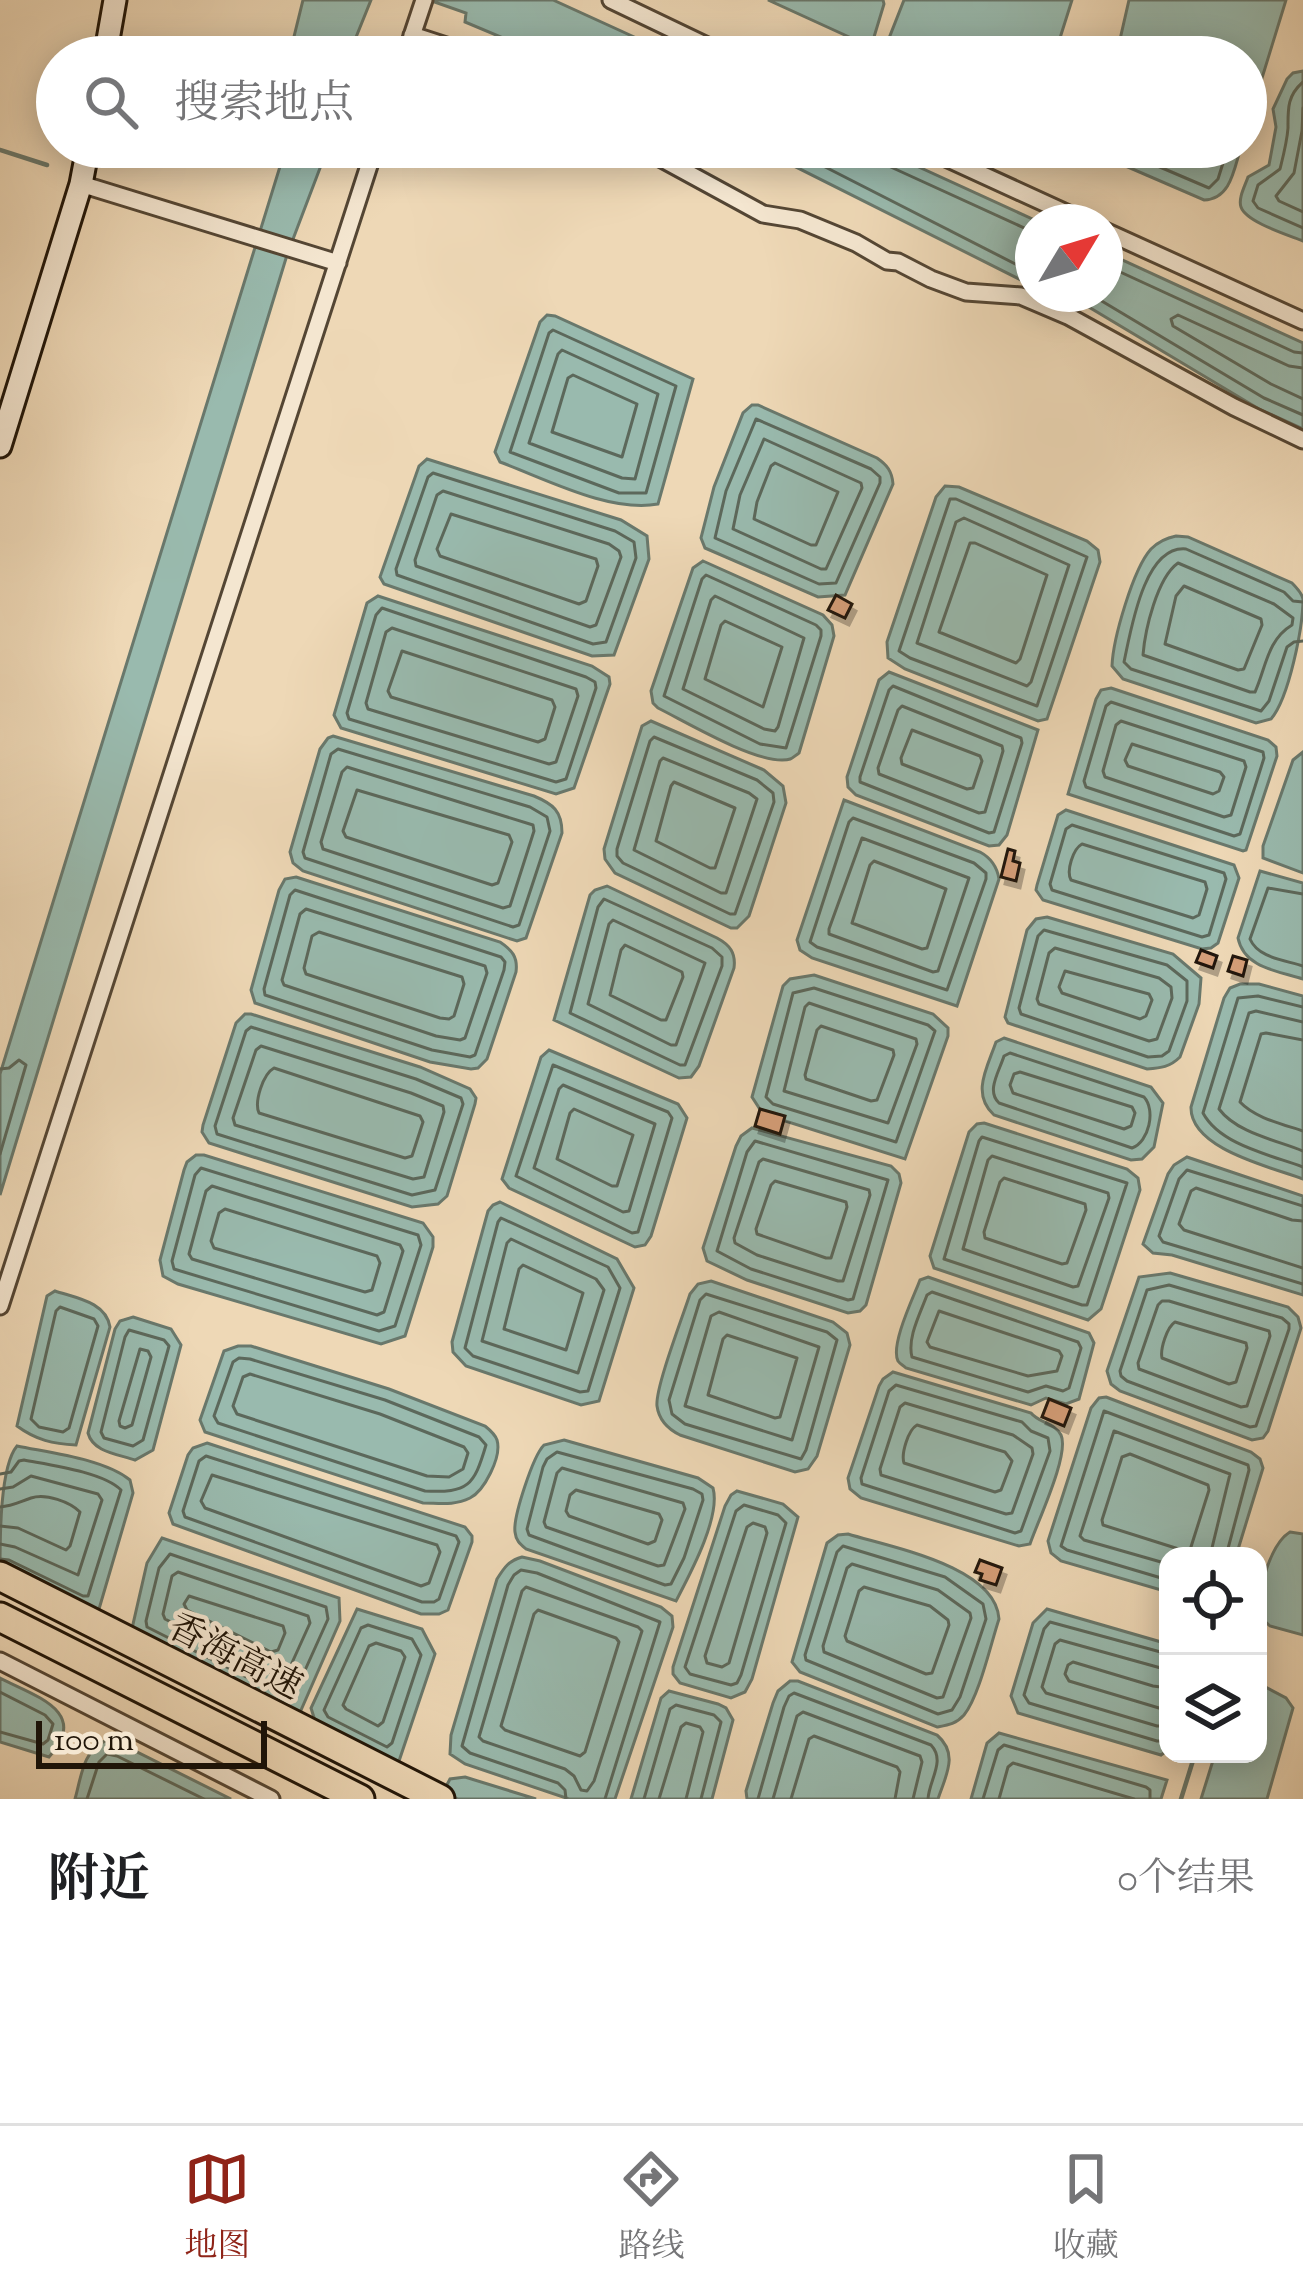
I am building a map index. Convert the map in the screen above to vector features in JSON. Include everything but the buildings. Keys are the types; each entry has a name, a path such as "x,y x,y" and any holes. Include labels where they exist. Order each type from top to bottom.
{"highway":[{"name":"香海高速","path":"0,1576 440,1799"},
{"name":"香海高速","path":"0,1617 360,1799"}],"street":[{"path":"109,36 115,0"},
{"path":"415,36 424,0"},
{"path":"611,0 686,36"},
{"path":"0,446 84,168"},
{"path":"0,1306 368,168"},
{"path":"679,168 763,214 800,220 931,279 966,292 1021,296 1068,316 1303,440"},
{"path":"968,168 1047,204"},
{"path":"81,184 338,263"},
{"path":"1123,239 1303,321"},
{"path":"0,1661 271,1799"}],"water":[{"path":"303,0 371,0 356,36 294,36"},
{"path":"429,0 553,0 632,36 498,36 465,22 466,13"},
{"path":"768,0 883,0 874,36 847,36"},
{"path":"904,0 1072,0 1061,36 890,36"},
{"path":"1129,0 1286,0 1267,62 1267,36 1121,36"},
{"path":"1303,71 1303,241 1259,223 1244,213 1240,203 1248,177 1269,165 1276,127 1273,109 1293,73"},
{"path":"280,168 320,168 287,255 0,1195 0,1074"},
{"path":"798,168 921,168 1015,211 1015,277"},
{"path":"1130,168 1235,168 1226,189 1204,200"},
{"path":"1123,260 1303,343 1303,429 1259,409 1097,312 1123,312"},
{"path":"547,315 693,379 658,504 599,499 500,462 495,452 540,322"},
{"path":"752,405 877,458 890,472 893,484 845,595 818,597 705,548 701,538 714,487 743,413"},
{"path":"427,459 621,520 647,536 649,559 614,655 592,656 384,584 380,577 419,466"},
{"path":"945,486 959,487 1087,541 1098,550 1100,562 1047,719 1038,721 888,658 887,642 936,497"},
{"path":"1176,536 1292,583 1301,595 1294,662 1271,719 1256,723 1123,679 1112,666 1137,572 1151,549"},
{"path":"703,561 823,615 832,625 834,636 799,753 792,758 769,758 737,748 653,703 651,691 693,568"},
{"path":"378,596 592,666 609,677 574,788 556,794 341,728 334,715 367,603"},
{"path":"889,672 1038,730 1007,835 999,845 989,846 856,795 848,787 847,777 879,680"},
{"path":"1111,688 1268,740 1276,747 1246,850 1068,794 1096,699 1101,690"},
{"path":"651,721 764,770 783,786 786,803 749,916 737,928 615,873 605,859 604,849 642,726"},
{"path":"333,736 534,796 555,809 562,833 526,938 517,941 303,871 293,863 290,852 320,749"},
{"path":"1303,752 1303,873 1263,858 1263,846 1293,760"},
{"path":"844,800 980,852 995,866 999,879 957,1006 800,950 797,940"},
{"path":"1066,810 1234,865 1239,878 1218,943 1202,949 1043,900 1037,885 1058,815"},
{"path":"1260,871 1303,883 1303,979 1263,967 1241,948 1238,938"},
{"path":"296,877 500,942 511,951 516,972 487,1059 478,1068 430,1062 255,1003 251,990 279,890 285,879"},
{"path":"607,886 717,938 733,954 734,968 691,1077 679,1078 554,1020 590,895"},
{"path":"1047,917 1173,954 1201,978 1199,1004 1180,1057 1147,1069 1008,1023 1005,1017 1027,930 1036,919"},
{"path":"814,975 933,1014 948,1028 905,1159 763,1114 752,1097 783,986 790,979"},
{"path":"1240,984 1303,996 1303,1179 1235,1154 1194,1122 1191,1107 1224,998"},
{"path":"245,1014 420,1067 470,1089 475,1104 447,1196 438,1204 412,1207 209,1143 203,1125 236,1023"},
{"path":"1004,1038 1151,1087 1163,1103 1154,1147 1142,1159 1131,1160 994,1115 983,1098 983,1080 996,1042"},
{"path":"549,1050 678,1104 687,1118 645,1245 635,1247 509,1188 502,1179 541,1057"},
{"path":"984,1123 1127,1169 1138,1178 1140,1190 1101,1309 1088,1320 934,1268 930,1256 969,1132"},
{"path":"752,1128 891,1166 899,1174 901,1183 866,1305 860,1311 848,1313 747,1280 707,1261 703,1248 736,1146"},
{"path":"196,1155 423,1223 433,1237 433,1247 405,1336 381,1344 163,1276 160,1260 184,1170"},
{"path":"1187,1157 1303,1196 1303,1295 1153,1253 1143,1244 1168,1174"},
{"path":"500,1202 617,1259 634,1288 599,1401 581,1405 466,1366 453,1352 488,1211"},
{"path":"1170,1273 1288,1307 1298,1317 1301,1328 1263,1438 1252,1440 1111,1384 1107,1371 1139,1277"},
{"path":"928,1277 1089,1333 1094,1343 1079,1399 1066,1404 1046,1398 1031,1405 901,1364 896,1354 900,1333 920,1280"},
{"path":"711,1281 833,1322 847,1333 850,1345 817,1456 808,1469 795,1472 680,1435 660,1416 660,1384 690,1294 698,1284"},
{"path":"55,1291 96,1306 110,1327 76,1445 45,1440 17,1426 47,1296"},
{"path":"133,1317 171,1329 181,1345 153,1450 135,1460 100,1448 88,1433 115,1329 120,1321"},
{"path":"238,1346 389,1389 485,1426 498,1447 491,1473 470,1498 423,1503 205,1432 200,1420 224,1351"},
{"path":"893,1372 1031,1413 1058,1431 1061,1457 1030,1544 1019,1546 861,1498 850,1489 848,1478 879,1386"},
{"path":"1099,1398 1260,1459 1263,1468 1239,1547 1159,1547 1159,1589 1061,1561 1051,1553 1048,1541 1091,1408"},
{"path":"564,1440 698,1478 713,1488 713,1514 676,1601 526,1549 519,1542 517,1514 535,1461 544,1445"},
{"path":"207,1443 465,1527 472,1542 448,1610 421,1614 173,1524 169,1513 188,1455"},
{"path":"17,1446 92,1462 130,1480 133,1493 97,1616 0,1569 4,1485"},
{"path":"737,1491 783,1504 798,1517 752,1679 745,1692 731,1698 680,1683 673,1667 725,1506"},
{"path":"1290,1532 1303,1534 1303,1635 1267,1623 1267,1567"},
{"path":"848,1534 961,1572 993,1601 999,1619 984,1669 969,1707 955,1722 937,1727 800,1672 792,1662 827,1543"},
{"path":"162,1538 339,1598 340,1621 298,1717 131,1633 147,1563"},
{"path":"522,1557 661,1607 672,1616 673,1627 615,1799 569,1799 465,1764 450,1754 451,1735 497,1579 507,1565"},
{"path":"357,1609 422,1629 435,1654 397,1767 316,1724 311,1708"},
{"path":"1047,1609 1159,1641 1159,1754 1018,1713 1011,1696 1033,1623"},
{"path":"0,1678 42,1699 61,1717 64,1728 49,1757 0,1742"},
{"path":"790,1681 937,1735 949,1757 938,1799 747,1799 773,1703"},
{"path":"1267,1688 1286,1698 1293,1708 1267,1799 1201,1799 1212,1763 1267,1763"},
{"path":"669,1691 718,1704 733,1720 712,1799 631,1799 661,1698"},
{"path":"999,1733 1167,1780 1161,1799 971,1799 987,1743"},
{"path":"105,1741 121,1744 231,1799 75,1799 87,1758"},
{"path":"465,1777 536,1799 458,1799 443,1792 450,1779"}],"waterway":[{"path":"0,150 36,161"},
{"path":"1181,1799 1192,1763"}]}
